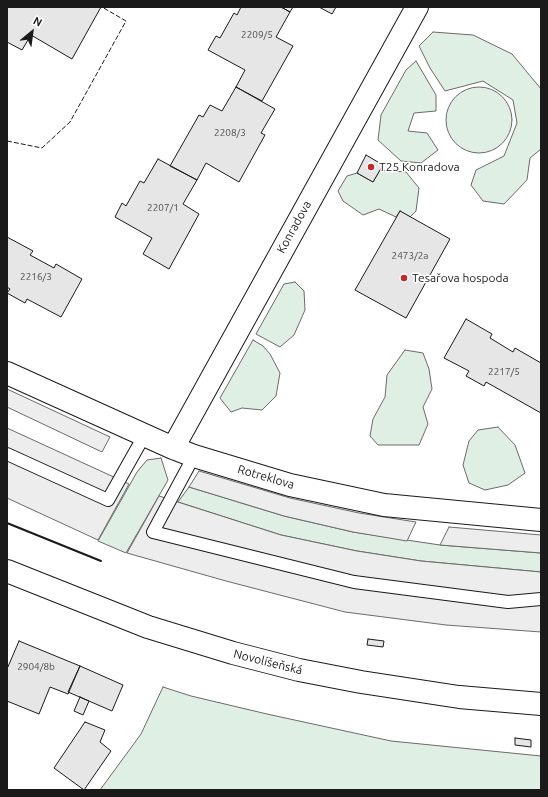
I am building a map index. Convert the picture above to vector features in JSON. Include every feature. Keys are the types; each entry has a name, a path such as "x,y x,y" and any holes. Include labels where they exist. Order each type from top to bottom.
{"street":[{"name":"Konradova","path":"173,448 417,7"},
{"name":"Rotreklova","path":"7,374 173,448 194,456 290,485 384,505 541,520"},
{"name":"Novolíšeňská","path":"7,571 148,627 240,655 361,682 459,697 541,704"}],"lane":[{"path":"7,454 108,500 144,436"},
{"path":"194,456 153,532 354,582 508,602 541,599"}],"green space":[{"path":"433,32 473,35 512,54 541,89 541,149 530,158 527,180 504,204 483,201 471,185 476,170 504,156 517,123 513,100 483,81 445,91 430,68 419,46"},
{"path":"416,61 436,95 436,111 414,113 408,131 427,133 438,150 421,163 401,161 378,140 381,115 406,70"},
{"path":"479,87 492,90 502,97 509,107 512,120 509,133 502,143 492,150 479,153 466,150 456,143 449,133 446,120 449,107 456,97 466,90"},
{"path":"380,170 406,172 419,188 416,211 410,217 400,211 396,217 379,209 363,215 343,201 338,191 347,176 357,173 373,182"},
{"path":"295,282 304,291 305,310 294,335 280,347 256,334 284,284"},
{"path":"253,340 263,346 270,354 280,373 276,396 262,410 242,408 231,412 220,398"},
{"path":"405,350 423,353 429,369 432,389 423,407 428,424 419,445 378,445 370,436 373,419 385,397 387,375"},
{"path":"498,427 515,445 525,473 508,485 485,490 469,483 463,465 469,441 478,430"},
{"path":"161,458 168,480 126,553 98,541 137,472 147,460"},
{"path":"189,487 284,516 353,532 440,545 541,553 541,572 421,561 357,551 281,535 178,502"},
{"path":"163,687 191,696 267,714 391,741 541,756 541,790 100,790 141,734"}],"shaded area":[{"path":"7,389 110,437 102,452 7,407"},
{"path":"7,428 129,484 98,540 7,498"},
{"path":"199,471 290,498 359,513 416,522 407,541 353,532 284,516 189,487"},
{"path":"159,496 281,535 357,551 421,561 541,572 541,632 446,625 345,612 127,553"},
{"path":"449,527 541,535 541,553 440,545"}],"building":[{"path":"7,7 101,7 72,59 31,35 22,50 7,42"},
{"path":"241,7 281,7 290,12 276,37 293,46 262,101 236,87 245,70 208,50 216,36 220,38 234,13 237,15"},
{"path":"281,7 293,7 290,12"},
{"path":"319,7 336,7 332,14"},
{"path":"236,87 275,109 261,133 265,135 239,182 206,163 197,180 170,166 199,115 203,117 210,105 222,111"},
{"name":"T25 Konradova","path":"366,155 383,165 373,182 357,173"},
{"path":"158,159 197,180 183,204 199,214 169,269 143,254 152,238 115,217 122,203 126,206 140,181 144,183"},
{"path":"400,211 450,239 406,318 355,290"},
{"path":"7,237 33,251 30,255 54,268 56,264 82,279 61,317 27,299 25,303 7,293 10,289 7,287"},
{"path":"466,319 492,334 490,338 513,352 515,348 541,363 541,413 486,382 484,386 466,376 469,371 444,358"},
{"path":"368,639 384,641 383,647 367,645"},
{"path":"19,641 80,666 68,694 50,687 39,714 7,701 7,669"},
{"path":"80,666 123,685 112,711 68,692"},
{"path":"80,697 89,701 83,715 74,711"},
{"path":"85,722 105,730 100,742 111,751 84,790 54,768"},
{"path":"515,738 531,740 531,747 515,745"}],"fence":[{"path":"7,141 42,148 70,122 126,21 102,7"}],"wall":[{"path":"7,523 101,561"}],"place":[{"name":"T25 Konradova","path":"371,167"},
{"name":"Tesařova hospoda","path":"404,278"}]}
